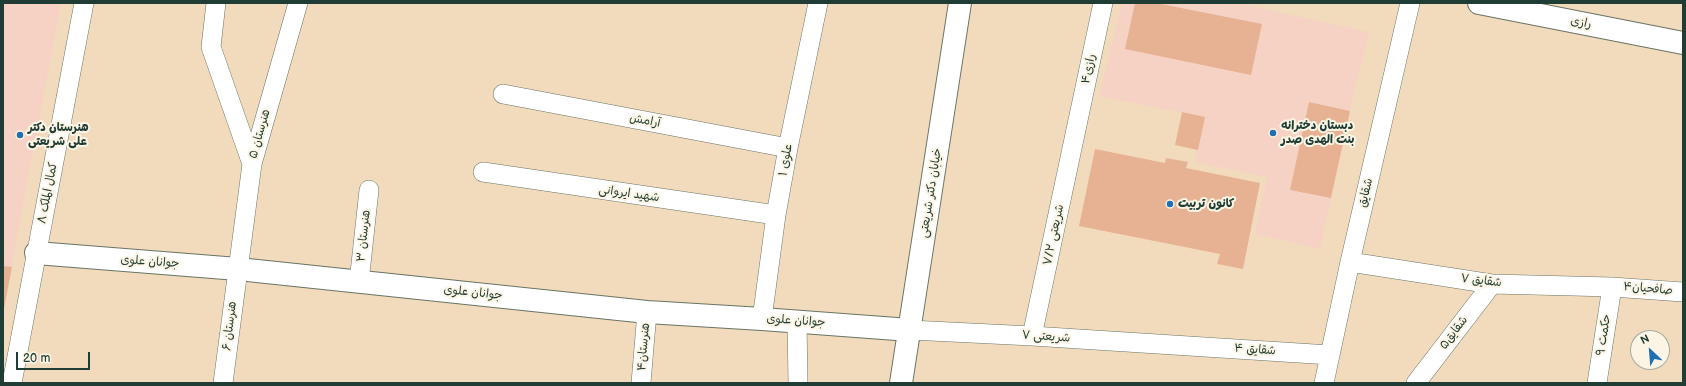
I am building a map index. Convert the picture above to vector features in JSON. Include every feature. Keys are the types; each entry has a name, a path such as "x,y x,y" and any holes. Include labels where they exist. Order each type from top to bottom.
{"street":[{"name":"کمال الملک ۸","path":"12,383 84,3"},
{"path":"216,3 211,47 252,164"},
{"name":"هنرستان ۵","path":"238,268 252,164 298,3"},
{"name":"علوی ۱","path":"762,318 776,215 788,148 818,3"},
{"name":"خیابان دکتر شریعتی","path":"901,383 960,3"},
{"name":"رازی۴","path":"1075,134 1103,3"},
{"name":"شقایق","path":"1324,383 1350,262 1410,3"},
{"name":"رازی","path":"1479,3 1683,43"},
{"name":"آرامش","path":"503,94 788,148"},
{"name":"شریعتی ۷/۲","path":"1032,336 1075,134"},
{"name":"شهید ایروانی","path":"483,172 776,215"},
{"name":"هنرستان ۳","path":"359,282 369,190"},
{"name":"جوانان علوی","path":"36,253 238,268 646,312 762,318 910,330"},
{"name":"شقایق ۷","path":"1350,262 1492,284 1612,287"},
{"name":"هنرستان ۶","path":"223,383 238,268"},
{"name":"شقایق۵","path":"1422,379 1492,284"},
{"name":"صافحیان۴","path":"1612,287 1683,292"},
{"name":"حکمت ۹","path":"1597,383 1612,287"},
{"name":"هنرستان۴","path":"641,383 646,312"},
{"path":"797,321 798,383"},
{"name":"۷ شریعتی","path":"910,330 1032,336 1181,346"},
{"name":"شقایق ۴","path":"1181,346 1330,355"}],"shaded area":[{"name":"هنرستان دکتر علی شریعتی","path":"3,3 61,3 3,312"},
{"name":"دبستان دخترانه بنت الهدی صدر","path":"1122,3 1237,3 1369,32 1320,249 1255,234 1267,177 1195,162 1204,117 1099,96"}],"building":[{"path":"1135,3 1156,3 1262,24 1251,75 1125,49"},
{"path":"1309,102 1350,111 1331,198 1290,190"},
{"path":"1182,112 1205,117 1198,150 1175,145"},
{"name":"کانون تربیت","path":"1095,149 1165,163 1166,158 1188,162 1186,168 1260,183 1243,269 1217,264 1220,254 1079,226"},
{"path":"3,266 12,267 4,309 3,309"}],"place":[{"name":"دبستان دخترانه بنت الهدی صدر","path":"1273,133"},
{"name":"هنرستان دکتر علی شریعتی","path":"20,135"},
{"name":"کانون تربیت","path":"1170,204"}]}
